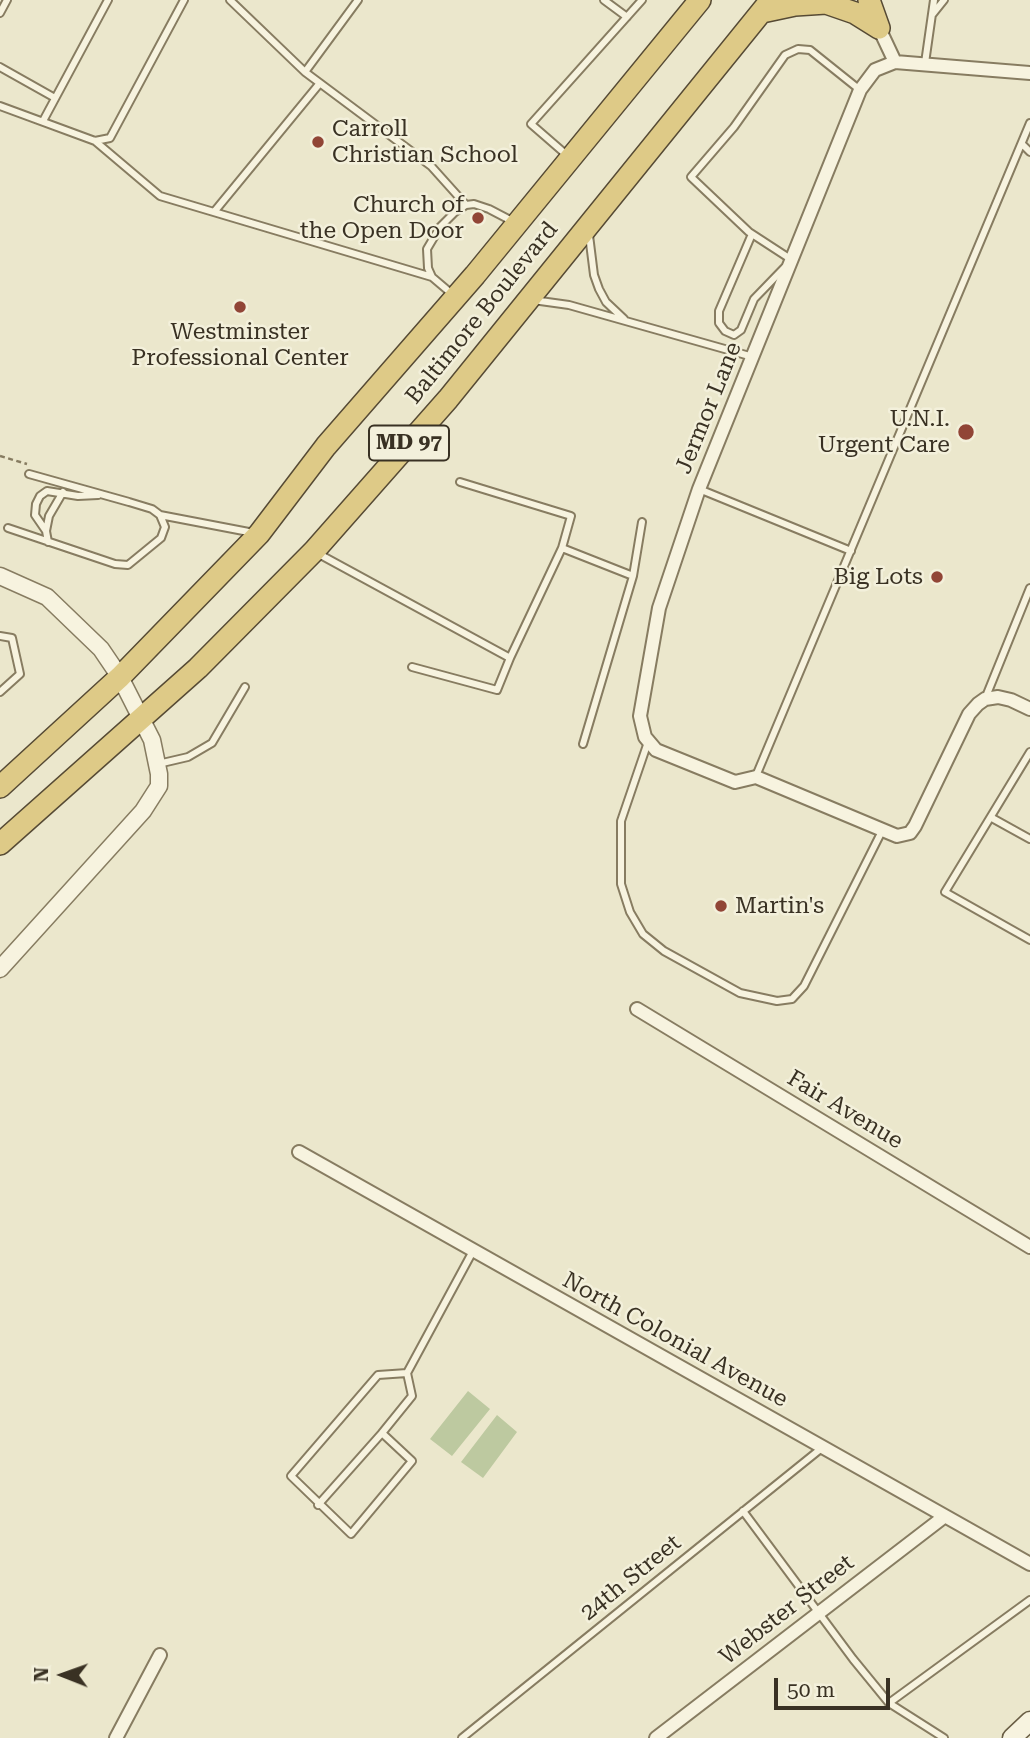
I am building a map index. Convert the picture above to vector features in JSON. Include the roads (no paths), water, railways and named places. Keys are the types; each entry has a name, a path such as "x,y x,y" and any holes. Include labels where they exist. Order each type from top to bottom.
{"highway":[{"name":"Baltimore Boulevard","path":"0,787 120,677 259,534 326,446 456,298 700,0"},
{"path":"869,0 879,28"},
{"path":"767,6 827,3 855,13 879,28"},
{"name":"Baltimore Boulevard","path":"0,844 205,661 314,551 448,399 767,6"}],"main road":[{"path":"1012,1738 1030,1721"}],"street":[{"path":"879,28 895,62 1030,72"},
{"name":"Jermor Lane","path":"648,741 642,731 640,716 659,608 699,489 860,90 875,70 895,62"},
{"path":"0,576 47,597 101,649 120,677 152,740 158,764 159,786 143,811 0,970"},
{"path":"648,741 656,750 735,782 756,777 897,836 910,833 969,714 985,699 998,696 1030,709"},
{"name":"Fair Avenue","path":"637,1009 1030,1247"},
{"name":"North Colonial Avenue","path":"299,1152 1030,1564"},
{"name":"Webster Street","path":"656,1738 945,1516"},
{"path":"116,1738 160,1655"}],"lane":[{"path":"0,13 7,0"},
{"path":"43,121 108,0"},
{"path":"95,141 110,138 184,0"},
{"path":"230,0 305,72 431,166 466,205"},
{"path":"305,72 358,0"},
{"path":"604,0 627,17"},
{"path":"570,158 531,124 642,0"},
{"path":"925,63 934,0"},
{"path":"931,16 944,0"},
{"path":"752,234 719,312 719,323 724,331 734,335 741,330 754,299 792,259 752,234 691,177 734,127 785,55 798,49 810,50 860,90"},
{"path":"0,67 55,98"},
{"path":"214,212 320,83"},
{"path":"0,106 95,141 160,196 432,277 456,298"},
{"path":"756,777 1030,123"},
{"path":"1023,144 1030,152"},
{"path":"432,277 428,268 427,249 440,227 454,212 474,204 516,224"},
{"path":"588,225 594,275 599,289 606,302 625,320"},
{"path":"528,299 569,305 753,357"},
{"path":"29,474 152,509 160,515 259,534"},
{"path":"412,667 496,690 562,548 571,516 460,481"},
{"path":"699,489 851,551"},
{"path":"48,542 46,531 35,515 40,496 47,491 78,496 104,495"},
{"path":"46,531 50,516 63,492"},
{"path":"8,528 115,564 128,565 161,538 165,527 160,515"},
{"path":"583,744 633,576 642,523"},
{"path":"562,548 633,576"},
{"path":"314,551 510,658"},
{"path":"985,699 1030,589"},
{"path":"0,636 12,638 20,674 0,692"},
{"path":"158,764 188,757 212,743 245,687"},
{"path":"648,741 621,821 621,884 630,912 643,934 664,951 740,993 777,1001 792,999 804,986 882,831"},
{"path":"1030,752 946,892 1030,940"},
{"path":"992,818 1030,839"},
{"path":"318,1505 412,1396 407,1373 473,1251"},
{"path":"382,1433 412,1461 351,1534 291,1476 378,1375 407,1373"},
{"name":"24th Street","path":"462,1738 823,1447"},
{"path":"743,1511 889,1703 944,1738"},
{"path":"889,1703 1030,1600"}],"place":[{"name":"Carroll Christian School","path":"318,142"},
{"name":"Church of the Open Door","path":"478,218"},
{"name":"Westminster Professional Center","path":"240,307"},
{"name":"U.N.I. Urgent Care","path":"966,432"},
{"name":"Big Lots","path":"937,577"},
{"name":"Martin's","path":"721,906"}]}
